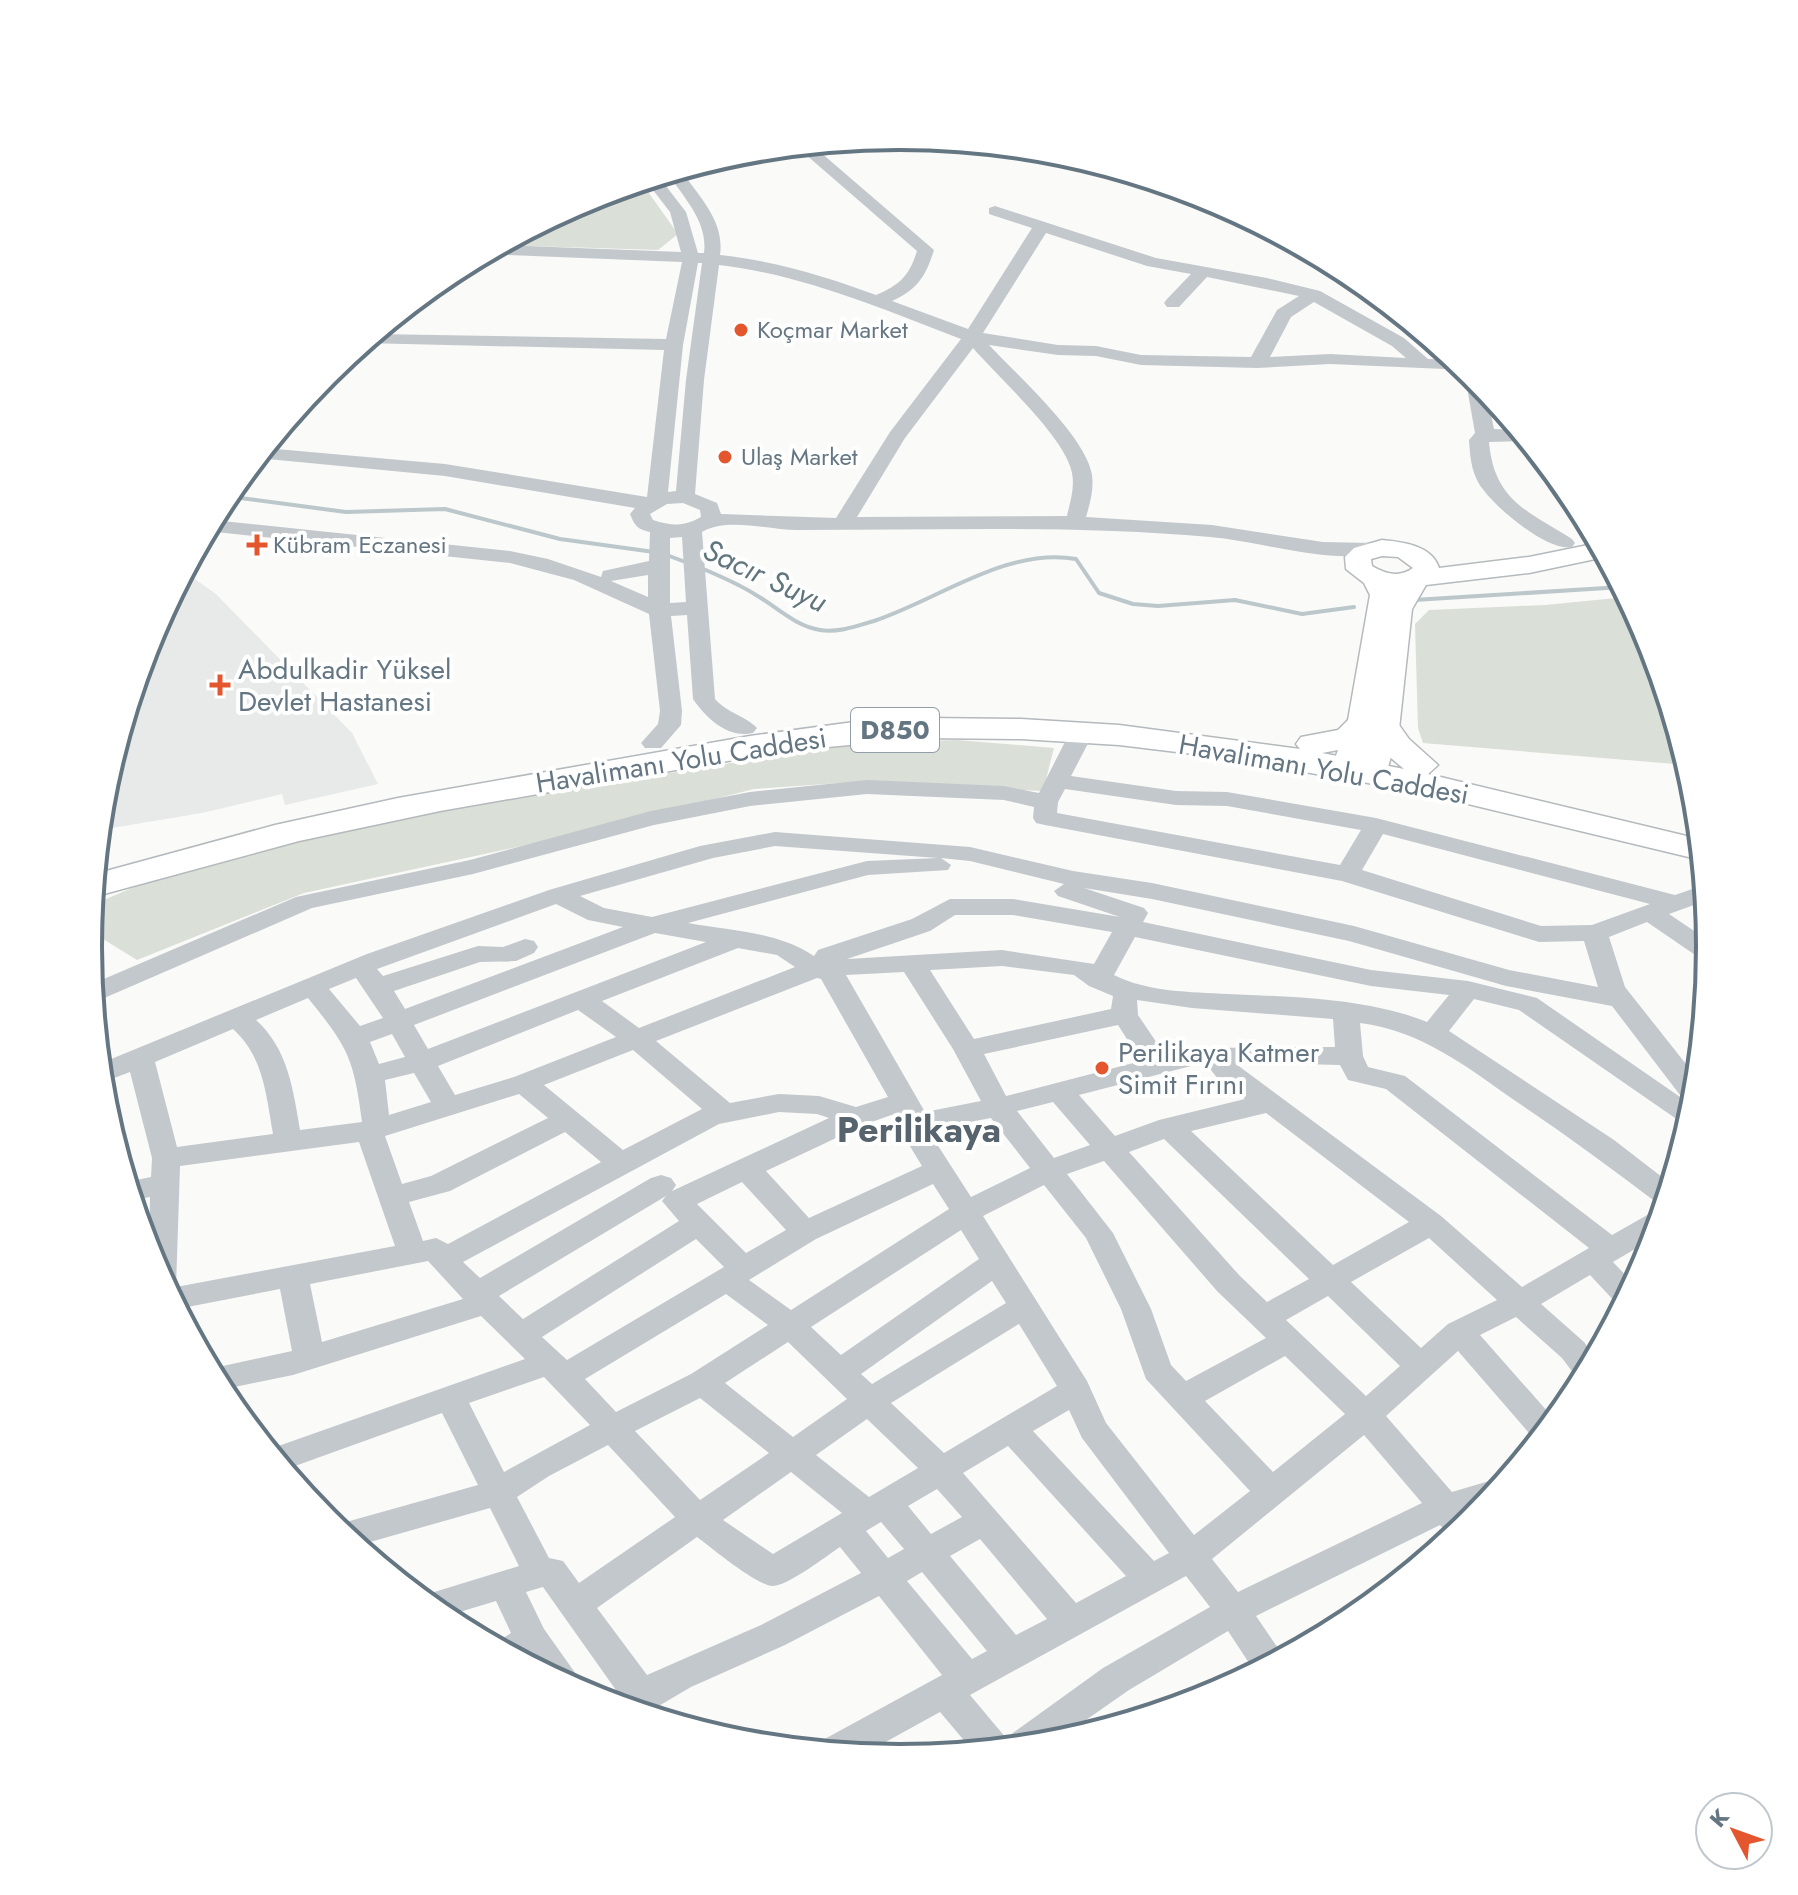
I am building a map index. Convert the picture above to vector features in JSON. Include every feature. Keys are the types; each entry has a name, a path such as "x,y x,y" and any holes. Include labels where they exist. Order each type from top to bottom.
{"highway":[{"name":"Havalimanı Yolu Caddesi","path":"106,873 151,848 324,805 561,758 830,714 1035,713 1132,721 1313,744 1365,751 1686,825"},
{"name":"Havalimanı Yolu Caddesi","path":"106,875 321,825 553,780 808,737 922,728 1082,732 1229,748 1365,751 1689,847"}],"main road":[{"path":"1368,565 1397,582 1419,568 1475,562 1583,539"},
{"path":"1419,568 1529,565 1591,552"},
{"path":"1365,751 1383,595 1368,565"},
{"path":"1365,751 1399,609 1419,568"}],"street":[{"path":"815,155 926,250 917,279 904,289 876,301"},
{"path":"681,182 707,219 714,239 695,380 685,497"},
{"path":"653,743 669,725 671,711 658,602 659,547 644,524 691,257 678,212 660,188"},
{"path":"995,211 1138,258 1314,295 1398,342 1419,359 1416,364"},
{"path":"846,522 847,515 897,436 972,337 1042,226"},
{"path":"513,251 691,257 764,265 826,282 972,337 1058,350 1096,351 1141,360 1257,363 1330,359 1443,365"},
{"path":"1173,303 1202,272"},
{"path":"1257,363 1283,314 1314,295"},
{"path":"972,337 1072,446 1082,472 1083,490 1075,523"},
{"path":"385,339 674,345"},
{"path":"1479,401 1485,435"},
{"path":"1509,436 1485,435 1479,440 1483,472 1494,491 1523,516 1565,543"},
{"path":"273,454 445,470 649,506"},
{"path":"267,462 468,482 649,506 685,497 705,503 713,513 701,525 659,547 624,575 610,575"},
{"path":"228,518 541,552 610,575 658,602"},
{"path":"701,525 1075,523 1212,531 1323,548 1368,565"},
{"path":"701,525 694,552 704,699 712,712 726,723 745,728"},
{"path":"701,525 811,533 1021,532 1199,540 1368,565"},
{"path":"222,527 541,563 658,602 697,608"},
{"path":"1082,732 1052,791 1045,818 1347,874 1539,934 1595,933 1694,896"},
{"path":"104,988 305,902 473,867 651,818 750,799 867,787 1227,799 1376,825 1677,903"},
{"path":"1347,874 1376,825"},
{"path":"370,977 490,918 709,851 775,839 920,856 987,868 1132,920 1371,978 1468,989 1528,1004 1679,1110"},
{"path":"355,1038 655,924 920,856 970,854 1073,879 1152,891 1354,934 1506,978 1620,999"},
{"path":"1115,995 1132,920 1152,891"},
{"path":"558,895 597,915 785,948 831,973 911,1112 919,1138 1076,1390 1093,1429 1233,1611 1264,1656"},
{"path":"139,1186 166,1171 288,1141 373,1130 524,1083 812,964 907,930 950,907 1013,907 1132,920"},
{"path":"1652,914 1696,943"},
{"path":"490,918 548,965"},
{"path":"1595,933 1612,989 1684,1081"},
{"path":"370,1075 421,1062 740,938"},
{"path":"112,1069 312,986 478,954 507,955 525,947"},
{"path":"812,964 1002,958 1080,968 1115,995 1158,1065"},
{"path":"911,962 967,1049 998,1107 1098,1233 1136,1309 1157,1371 1271,1491"},
{"path":"370,977 447,1105"},
{"path":"312,986 355,1038 370,1075 373,1130 391,1197 428,1257 482,1298 521,1335 698,1520 772,1572 1076,1390"},
{"path":"1433,1033 1468,989"},
{"path":"967,1049 1115,995 1346,1012 1395,1019 1433,1033 1604,1147 1658,1189"},
{"path":"583,1001 635,1038 724,1113"},
{"path":"1346,1012 1349,1056 1358,1074 1395,1082 1600,1253 1621,1285"},
{"path":"236,1017 263,1041 279,1088 288,1141"},
{"path":"1214,1056 1232,1078 1271,1102 1431,1223 1521,1301 1580,1360"},
{"path":"228,1376 309,1358 482,1298 669,1193 746,1168 856,1117 998,1107 1191,1057 1349,1056"},
{"path":"140,1057 166,1171 156,1235"},
{"path":"524,1083 669,1193 698,1223 734,1273 940,1469 1071,1622"},
{"path":"1042,1731 1116,1679 1233,1611 1453,1518 1366,1415 1228,1283 1059,1091"},
{"path":"358,1532 497,1493 610,1427 702,1382 965,1213 1050,1170 1169,1127 1271,1102"},
{"path":"183,1297 293,1276 428,1257 711,1116 779,1103 819,1105 856,1117"},
{"path":"391,1197 440,1184 568,1119"},
{"path":"1169,1127 1419,1365"},
{"path":"746,1168 781,1202 805,1232"},
{"path":"286,1456 450,1398 555,1370 647,1329 805,1232 940,1169"},
{"path":"521,1335 698,1223"},
{"path":"1265,1318 1431,1223"},
{"path":"851,1743 1191,1557 1366,1415 1459,1332 1521,1301 1600,1253 1642,1233"},
{"path":"840,1372 997,1262"},
{"path":"293,1276 309,1358"},
{"path":"574,1605 869,1401 1023,1307"},
{"path":"1459,1332 1539,1423"},
{"path":"1181,1399 1288,1340"},
{"path":"702,1382 865,1515 926,1553 1011,1655"},
{"path":"450,1398 540,1574"},
{"path":"1011,1428 1150,1579"},
{"path":"865,1515 885,1579 987,1739"},
{"path":"636,1700 661,1682 773,1635 885,1579 984,1521"},
{"path":"446,1603 551,1571 630,1697"},
{"path":"506,1586 518,1646"}],"shaded area":[{"path":"648,192 678,234 658,250 522,246 594,211"},
{"name":"Abdulkadir Yüksel Devlet Hastanesi","path":"193,578 216,594 352,733 378,784 285,805 282,794 202,813 111,828 129,741 144,691"},
{"path":"1615,598 1654,691 1674,764 1423,743 1418,728 1415,624 1429,610"},
{"path":"957,740 1054,748 1043,791 853,782 754,789 577,834 304,893 137,960 102,939 104,900 139,885 275,845 434,812 852,743"}],"waterway":[{"name":"Sacır Suyu","path":"241,498 346,512 445,509 560,539 654,552"},
{"name":"Sacır Suyu","path":"664,554 688,563"},
{"name":"Sacır Suyu","path":"701,568 743,587 802,625 827,631 874,621 998,568 1050,557 1076,559 1099,593 1133,604 1158,606 1235,600 1302,614 1354,607"},
{"name":"Sacır Suyu","path":"1414,600 1610,588"}],"place":[{"name":"Koçmar Market","path":"741,330"},
{"name":"Ulaş Market","path":"725,457"},
{"name":"Kübram Eczanesi","path":"257,545"},
{"name":"Abdulkadir Yüksel Devlet Hastanesi","path":"220,685"},
{"name":"Perilikaya Katmer Simit Fırını","path":"1102,1068"}],"district":[{"name":"Perilikaya","path":"919,1129"}]}
